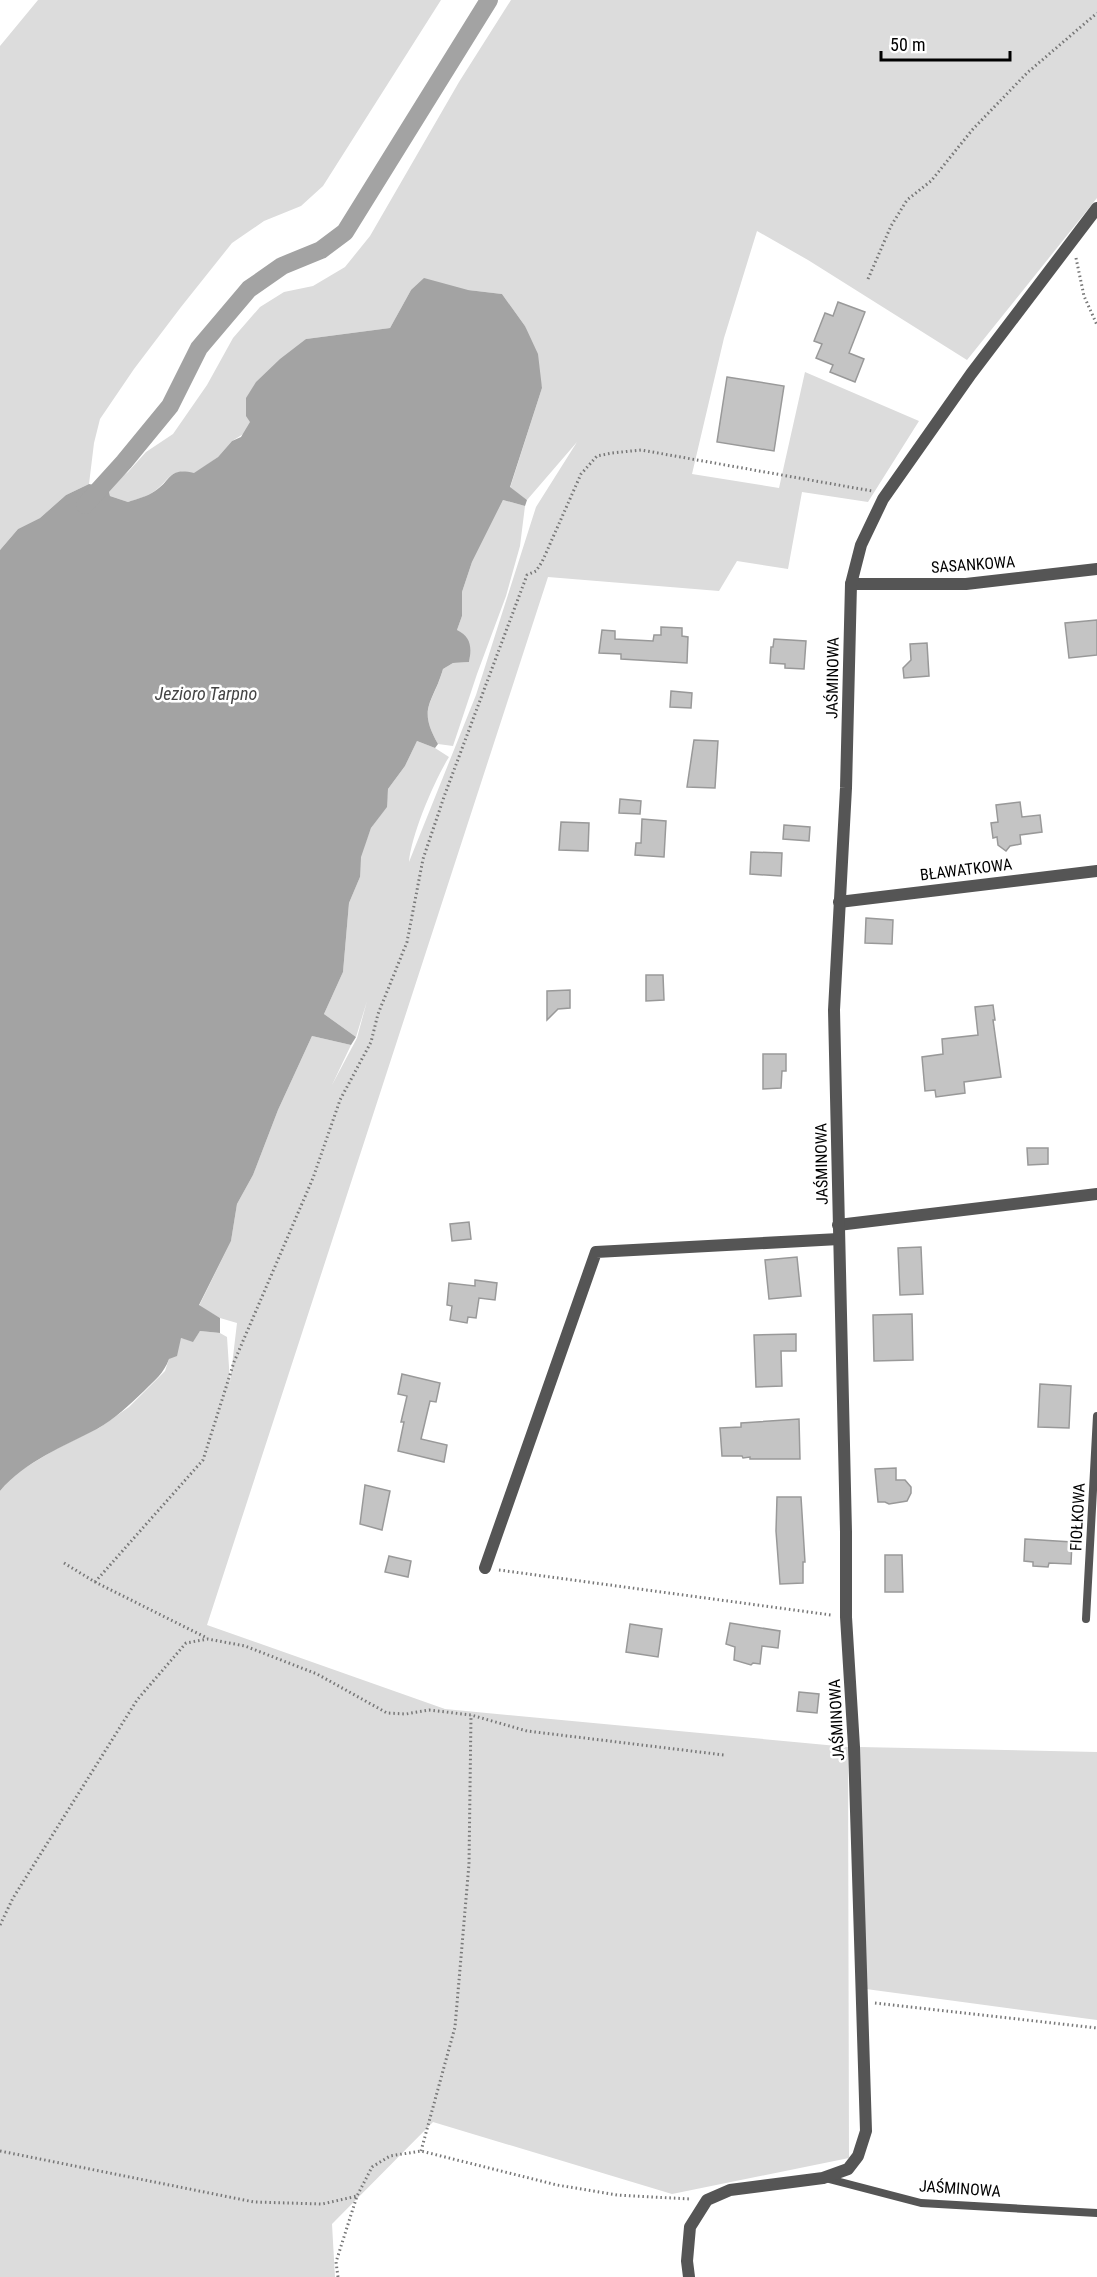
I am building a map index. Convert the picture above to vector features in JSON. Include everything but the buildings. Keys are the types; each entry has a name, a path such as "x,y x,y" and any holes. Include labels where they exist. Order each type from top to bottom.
{"street":[{"name":"JAŚMINOWA","path":"706,2200 730,2190 823,2178 848,2169 858,2156 866,2131 854,1747 846,1617 834,1010 846,788 851,584 861,545 883,499 971,374 1097,208"},
{"name":"SASANKOWA","path":"851,584 966,584 1097,569"},
{"name":"BŁAWATKOWA","path":"839,902 1097,871"},
{"name":"JAŚMINOWA","path":"838,1225 1097,1194"},
{"path":"485,1568 596,1252 839,1239"},
{"path":"689,2277 687,2261 690,2227 706,2200"}],"lane":[{"name":"FIOŁKOWA","path":"1086,1619 1097,1416"},
{"name":"JAŚMINOWA","path":"823,2178 921,2203 1097,2213"}],"path":[{"path":"868,279 891,226 907,200 931,181 973,129 1027,73 1097,13"},
{"path":"1072,239 1084,296 1097,325"},
{"path":"95,1582 202,1460 234,1362 313,1178 339,1100 371,1042 378,1014 407,942 423,859 527,575 536,571 542,561 581,474 597,456 641,450 873,491 883,499"},
{"path":"64,1563 95,1582 208,1639 245,1646 317,1674 387,1713 406,1714 429,1710 471,1715 527,1731 724,1755"},
{"path":"485,1568 846,1617"},
{"path":"0,1925 13,1898 137,1700 186,1643 208,1639"},
{"path":"420,2151 455,2027 469,1864 471,1715"},
{"path":"861,2001 1097,2028"},
{"path":"0,2151 254,2202 322,2204 357,2196"},
{"path":"338,2277 336,2262 357,2196 372,2167 390,2156 420,2151 556,2185 617,2195 706,2200"}],"shaded area":[{"path":"38,0 441,0 323,186 301,206 264,221 232,243 134,369 100,419 94,443 89,484 66,495 40,518 18,529 0,550 0,46"},
{"path":"511,0 1097,0 1097,198 967,360 808,260 757,231 724,338 692,474 779,488 805,372 919,421 868,502 802,492 788,569 737,561 719,591 548,577 207,1625 445,1709 848,1747 849,2158 672,2194 433,2122 332,2224 335,2277 0,2277 0,1491 13,1475 56,1449 99,1428 129,1407 165,1371 181,1338 193,1341 200,1331 220,1333 227,1337 230,1382 237,1323 220,1318 199,1306 231,1241 237,1204 253,1175 278,1110 312,1036 351,1045 332,1085 357,1038 367,1001 356,1037 324,1014 343,972 349,903 360,877 360,857 371,828 386,807 388,789 405,766 417,741 449,757 424,809 409,862 476,695 536,507 577,442 527,500 510,488 542,388 525,326 502,294 468,290 411,290 390,328 306,339 245,433 232,441 218,457 194,474 176,473 153,492 128,502 110,496 108,488 128,472 146,452 173,434 207,385 233,338 260,307 284,292 313,286 345,267 370,236 459,82"},
{"path":"503,500 525,506 520,546 506,596 453,746 438,744 429,722 429,706 443,669 453,663 469,662 470,657 457,630 462,616 462,592 472,562"},
{"path":"859,1747 1097,1752 1097,2020 866,1989"}],"water":[{"name":"Jezioro Tarpno","path":"424,278 468,290 502,294 525,326 538,354 542,388 510,487 527,500 525,506 503,500 472,562 462,592 462,616 457,630 468,639 469,662 453,663 443,669 431,698 429,722 438,744 435,748 417,741 405,766 388,789 387,807 371,828 361,857 360,877 349,903 343,972 324,1014 356,1037 351,1045 312,1036 278,1110 253,1175 237,1204 231,1241 199,1305 220,1318 220,1333 200,1331 193,1342 181,1338 177,1356 169,1359 159,1376 122,1412 97,1429 33,1463 10,1480 0,1491 0,550 18,529 40,518 66,495 89,484 108,488 110,496 128,502 152,493 175,473 194,473 218,457 232,441 241,437 250,422 246,416 246,398 256,382 280,359 306,339 390,328 411,290"}],"waterway":[{"path":"85,505 170,406 199,348 249,289 282,266 321,250 345,232 489,0"}]}
